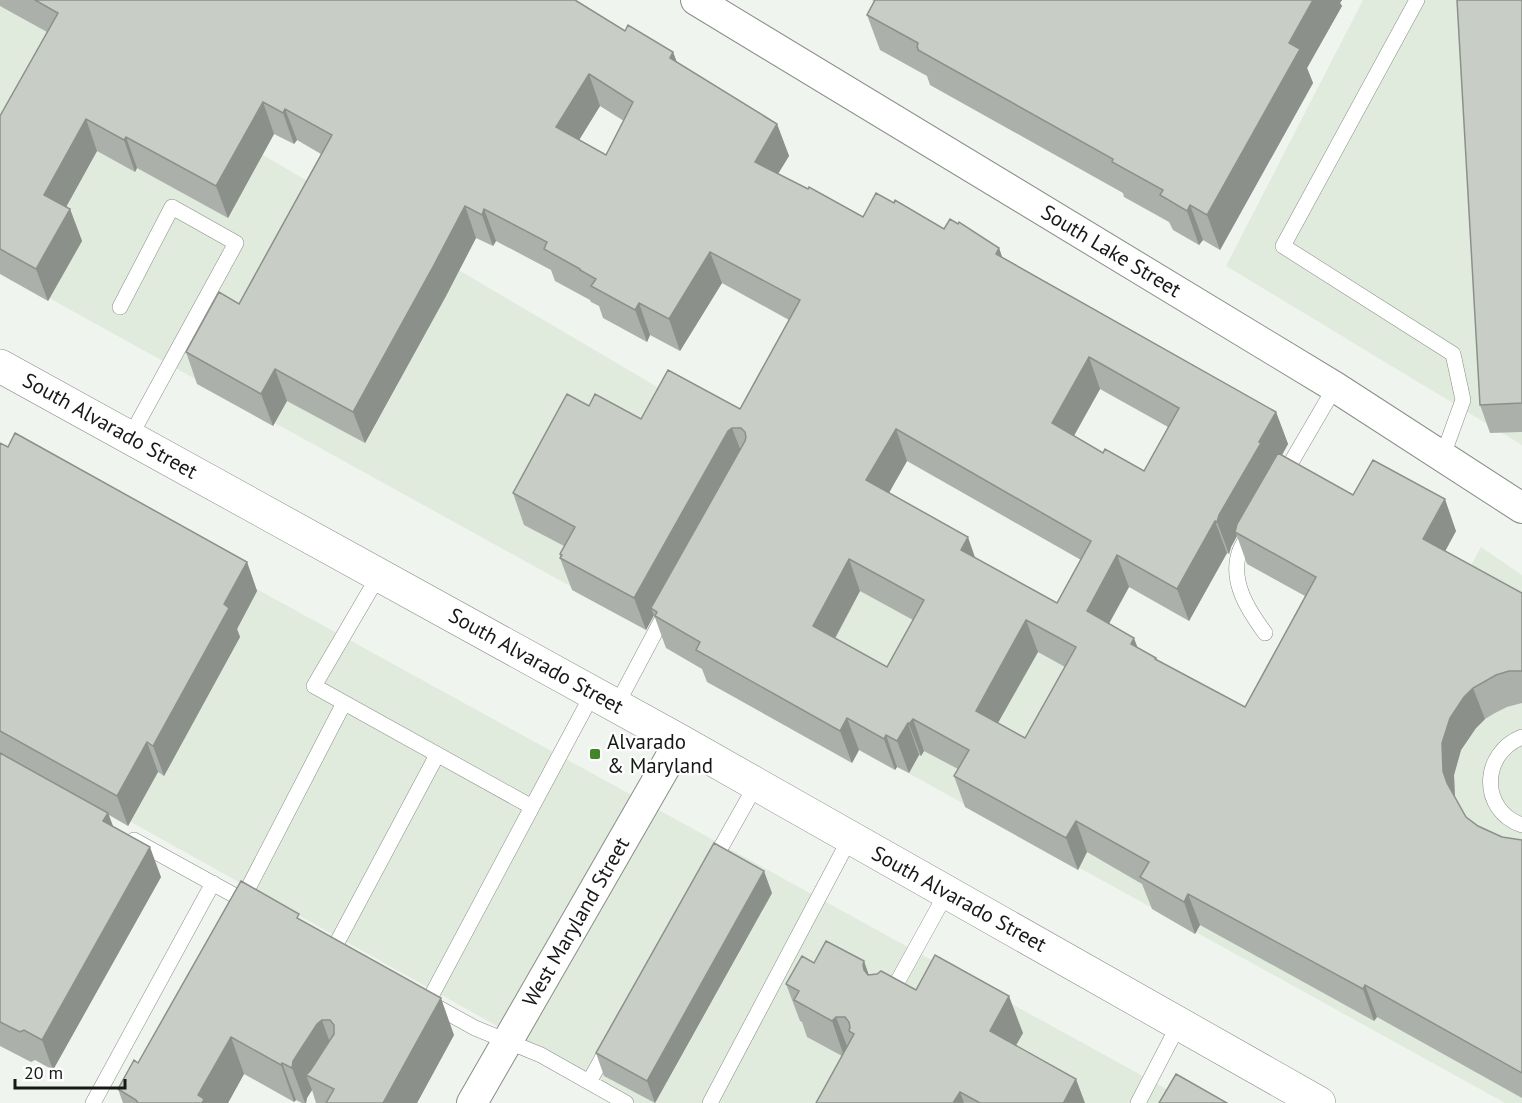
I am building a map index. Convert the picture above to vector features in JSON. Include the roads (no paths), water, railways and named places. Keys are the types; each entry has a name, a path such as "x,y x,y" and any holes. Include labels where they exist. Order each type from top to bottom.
{"main road":[{"name":"South Alvarado Street","path":"0,366 680,741 1320,1103"}],"street":[{"name":"South Lake Street","path":"696,0 1335,387 1522,508"},
{"name":"West Maryland Street","path":"472,1103 680,741"}],"lane":[{"path":"1417,0 1283,246 1453,354 1463,400 1442,458"},
{"path":"120,307 172,207 236,243 130,437"},
{"path":"1274,491 1335,387"},
{"path":"1257,522 1239,552 1236,574 1244,601 1265,633"},
{"path":"379,575 314,686 532,807"},
{"path":"626,1103 541,1055 475,1028 423,999 532,807 674,598"},
{"path":"242,900 344,703"},
{"path":"1522,736 1507,745 1497,756 1491,770 1490,785 1501,812 1522,825"},
{"path":"333,950 437,755"},
{"path":"705,876 756,785"},
{"path":"122,833 262,911"},
{"path":"710,1103 850,838"},
{"path":"93,1103 213,883"},
{"path":"886,1003 947,892"},
{"path":"1138,1103 1179,1024"},
{"path":"589,1082 618,1031"}],"place":[{"name":"Alvarado & Maryland","path":"595,754"}]}
